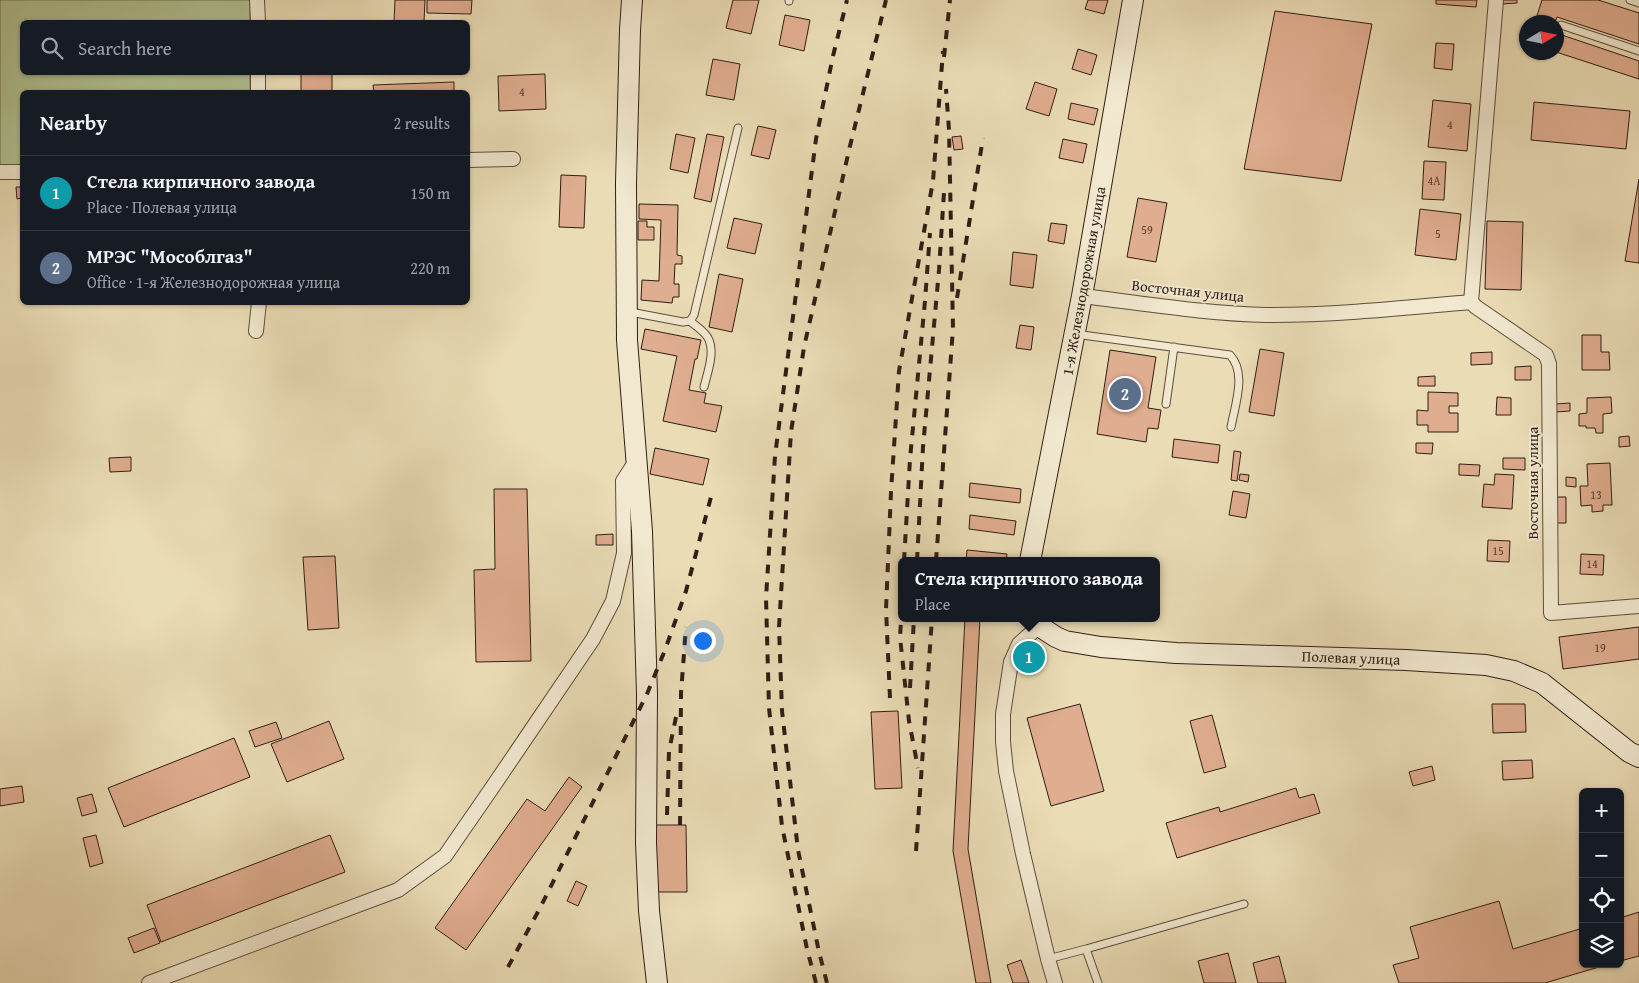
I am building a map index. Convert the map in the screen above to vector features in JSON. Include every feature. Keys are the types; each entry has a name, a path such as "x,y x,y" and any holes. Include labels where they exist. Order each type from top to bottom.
{"main road":[{"path":"632,0 626,183 627,340 642,531 647,694 647,877 657,983"},
{"name":"1-я Железнодорожная улица","path":"1031,557 1082,296 1133,0"},
{"name":"Полевая улица","path":"1037,622 1051,635 1065,641 1101,647 1176,652 1406,660 1486,665 1514,671 1542,683 1639,757"}],"street":[{"path":"257,0 258,20"},
{"path":"1472,302 1496,0"},
{"path":"258,75 258,90"},
{"path":"470,160 513,159"},
{"path":"0,172 20,172"},
{"name":"Восточная улица","path":"1082,296 1238,314 1267,315 1342,313 1472,302 1476,307 1546,355 1549,364 1551,614 1639,606"},
{"path":"256,331 259,305"},
{"path":"148,983 398,890 444,856 494,786 593,639 613,601 624,553 623,481 636,461"},
{"path":"1037,622 1019,644 1011,662 1003,714 1002,742 1022,854 1055,983"}],"lane":[{"path":"1630,0 1639,3"},
{"path":"1564,26 1639,51"},
{"path":"627,312 683,322 690,321 694,316 698,306 738,128"},
{"path":"690,321 709,340 711,350 704,387"},
{"path":"1075,334 1230,355 1235,360 1239,378 1231,427"},
{"path":"1166,404 1174,347"},
{"path":"1048,959 1244,904"},
{"path":"1086,949 1098,983"}],"green space":[{"path":"0,0 250,0 250,20 20,20 20,75 250,75 250,90 20,90 20,165 0,165"}],"building":[{"path":"395,0 425,0 424,20 394,20"},
{"path":"427,0 472,0 471,14 427,13"},
{"path":"733,0 759,0 751,34 726,28"},
{"path":"1088,0 1108,0 1104,14 1085,9"},
{"path":"1436,0 1477,0 1476,7 1436,4"},
{"path":"1501,0 1517,0 1517,3 1501,4"},
{"path":"1542,0 1598,0 1639,13 1639,44 1564,19 1564,15 1537,15"},
{"path":"1275,11 1372,24 1341,181 1244,169"},
{"path":"785,15 810,20 804,51 779,45"},
{"path":"1564,36 1639,61 1639,79 1564,55"},
{"path":"1436,43 1454,44 1452,70 1434,68"},
{"path":"1078,49 1097,55 1091,75 1072,69"},
{"path":"713,59 740,64 734,100 706,95"},
{"path":"545,74 546,109 499,111 498,76"},
{"path":"301,75 332,75 332,90 301,90"},
{"path":"454,82 454,90 374,90 373,85"},
{"path":"1035,82 1057,89 1049,116 1026,109"},
{"path":"1433,100 1471,104 1467,151 1428,147"},
{"path":"1534,102 1630,111 1626,149 1531,140"},
{"path":"1071,103 1098,109 1094,125 1068,119"},
{"path":"758,126 776,130 769,159 751,155"},
{"path":"676,134 695,138 688,173 670,169"},
{"path":"707,134 724,137 711,202 694,198"},
{"path":"961,136 963,149 954,150 952,137"},
{"path":"1063,139 1087,144 1083,163 1059,158"},
{"path":"1424,161 1446,162 1444,200 1422,199"},
{"path":"561,175 586,176 584,228 559,227"},
{"path":"1639,179 1639,263 1625,261"},
{"path":"16,187 20,187 20,198 17,199"},
{"path":"1138,198 1167,203 1156,262 1127,257"},
{"path":"639,204 678,205 677,255 682,256 682,264 675,264 674,284 679,284 679,297 673,297 672,303 641,300 642,280 659,281 661,220 639,219"},
{"path":"1420,209 1461,214 1456,260 1415,255"},
{"path":"734,218 762,224 755,254 727,248"},
{"path":"638,221 647,221 647,227 654,227 654,240 638,240"},
{"path":"1487,221 1523,222 1521,290 1485,289"},
{"path":"1051,223 1067,225 1064,244 1048,241"},
{"path":"1013,252 1037,255 1033,288 1010,285"},
{"path":"719,274 743,279 732,332 709,327"},
{"path":"1020,325 1034,327 1031,350 1016,348"},
{"path":"645,329 701,340 689,390 706,393 704,403 722,406 716,432 663,421 677,356 641,349"},
{"path":"1582,335 1601,335 1601,352 1609,352 1610,370 1582,370"},
{"path":"1260,349 1284,353 1274,416 1249,412"},
{"path":"1110,350 1156,357 1148,408 1161,410 1158,429 1148,428 1146,442 1097,434"},
{"path":"1492,352 1492,364 1471,365 1471,353"},
{"path":"1531,366 1531,380 1515,380 1515,367"},
{"path":"1435,376 1435,386 1418,386 1418,377"},
{"path":"1428,392 1458,393 1458,406 1449,406 1449,413 1458,413 1458,432 1428,432 1428,425 1417,425 1417,410 1428,411"},
{"path":"1497,397 1511,398 1511,415 1496,415"},
{"path":"1611,397 1612,413 1603,414 1603,433 1596,433 1595,428 1579,426 1579,414 1587,413 1587,398"},
{"path":"1570,403 1570,411 1556,412 1556,404"},
{"path":"1629,436 1630,446 1619,447 1619,437"},
{"path":"1174,439 1220,445 1218,463 1172,457"},
{"path":"1416,443 1433,443 1432,454 1416,453"},
{"path":"655,448 709,459 703,485 650,474"},
{"path":"1234,451 1241,452 1237,481 1231,480"},
{"path":"131,457 131,471 110,472 109,458"},
{"path":"1503,458 1525,458 1525,470 1503,469"},
{"path":"1610,463 1612,505 1603,505 1603,511 1592,512 1592,505 1581,506 1580,486 1588,486 1587,464"},
{"path":"1459,464 1480,465 1479,476 1459,475"},
{"path":"1240,474 1249,475 1248,482 1239,480"},
{"path":"1495,474 1514,475 1512,509 1482,507 1484,484 1494,485"},
{"path":"1566,477 1576,478 1576,487 1566,486"},
{"path":"970,483 1021,489 1020,503 969,497"},
{"path":"494,489 527,489 531,661 476,662 474,570 495,569"},
{"path":"1233,491 1250,494 1246,518 1229,515"},
{"path":"1556,497 1566,497 1566,523 1555,523"},
{"path":"970,515 1016,521 1014,535 969,529"},
{"path":"613,534 613,545 596,545 596,535"},
{"path":"1488,540 1510,541 1509,562 1487,561"},
{"path":"967,550 1007,554 1007,557 966,557"},
{"path":"1581,554 1604,555 1603,575 1580,574"},
{"path":"335,556 339,628 308,630 303,557"},
{"path":"965,622 980,622 968,849 991,983 976,983 953,851"},
{"path":"1639,627 1639,659 1563,669 1559,637"},
{"path":"1080,704 1104,791 1051,806 1027,718"},
{"path":"1492,704 1525,704 1526,732 1493,733"},
{"path":"898,711 902,788 875,789 871,712"},
{"path":"1212,715 1226,767 1204,773 1190,721"},
{"path":"329,721 344,759 287,782 271,744"},
{"path":"276,722 282,738 255,747 249,731"},
{"path":"234,738 250,777 124,827 108,788"},
{"path":"1532,760 1533,778 1503,780 1502,761"},
{"path":"1432,766 1435,780 1413,786 1409,772"},
{"path":"569,777 582,787 466,950 435,928 527,799 545,811"},
{"path":"22,786 24,802 0,806 0,789"},
{"path":"1296,788 1299,798 1314,794 1320,813 1177,858 1166,823 1219,807 1220,812"},
{"path":"92,794 97,812 82,816 77,798"},
{"path":"655,825 686,825 687,892 656,892"},
{"path":"96,835 103,863 90,867 83,838"},
{"path":"330,835 345,872 161,942 147,905"},
{"path":"576,881 587,886 578,906 567,901"},
{"path":"1499,901 1513,949 1579,929 1579,968 1596,968 1545,983 1399,983 1393,965 1419,958 1410,927"},
{"path":"1639,912 1639,956 1624,960 1624,923 1624,917"},
{"path":"154,928 160,943 134,953 128,938"},
{"path":"1228,953 1236,983 1204,983 1198,961"},
{"path":"1279,956 1286,983 1258,983 1253,963"},
{"path":"1021,960 1029,983 1013,983 1007,965"}],"railway":[{"path":"816,983 807,949 782,826 769,708 766,598 775,456 816,139 847,0"},
{"path":"827,983 798,850 782,711 779,627 791,432 804,347 886,0"},
{"path":"944,57 950,0"},
{"path":"890,698 886,609 899,371 933,181 943,51"},
{"path":"936,557 953,328 949,130 946,89"},
{"path":"957,298 983,138"},
{"path":"917,557 923,447 944,192"},
{"path":"904,557 910,459 930,233"},
{"path":"508,967 539,910 647,694 686,591 711,497"},
{"path":"901,622 900,637 909,721 918,768"},
{"path":"910,688 914,622"},
{"path":"916,851 932,622"},
{"path":"680,825 681,693 686,627"},
{"path":"667,815 669,751 676,717"}],"place":[{"name":"МРЭС \"Мособлгаз\"","path":"1125,394"},
{"name":"Стела кирпичного завода","path":"1029,657"}]}
